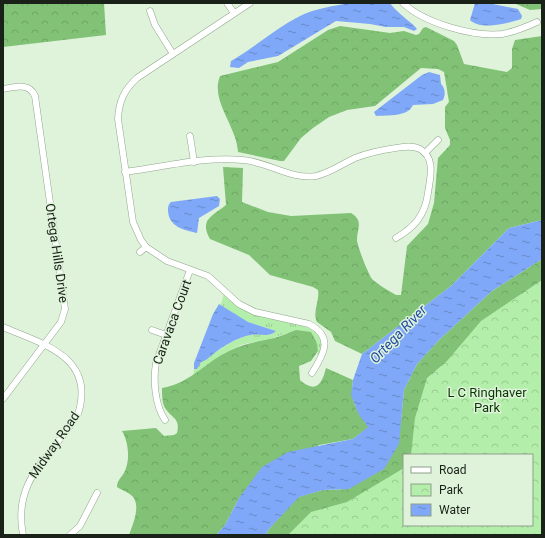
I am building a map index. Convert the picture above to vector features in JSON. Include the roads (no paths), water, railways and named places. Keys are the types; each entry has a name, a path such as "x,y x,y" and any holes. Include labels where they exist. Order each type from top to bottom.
{"street":[{"path":"227,3 234,13"},
{"path":"250,3 137,78 128,86 122,96 118,107 118,119 133,222 141,240 146,247 167,261 214,280 240,304 255,312 309,324 315,327 323,337 325,350 312,372"},
{"path":"403,3 427,18 482,34 508,33 537,22"},
{"path":"150,11 154,25 173,54"},
{"name":"Ortega Hills Drive","path":"3,89 22,86 31,89 35,96 64,303 61,322 3,399"},
{"path":"190,136 194,162"},
{"path":"425,153 438,140"},
{"path":"126,172 222,159 245,160 268,165 293,174 308,176 326,173 354,159 380,150 413,147 425,153 429,159 431,170 425,207 416,224 396,238"},
{"path":"140,252 146,247"},
{"name":"Caravaca Court","path":"165,420 159,412 154,372 190,270"},
{"name":"Midway Road","path":"3,326 61,353 73,365 80,380 82,397 78,414 26,487 20,505 23,535"},
{"path":"152,330 166,335"},
{"path":"70,535 80,526 97,493"}],"water":[{"path":"350,3 390,3 417,29 414,31 404,27 386,27 336,21 278,56 248,62 239,68 230,67 231,61 282,26 300,16 319,9"},
{"path":"475,3 488,3 518,9 522,16 521,19 502,24 488,26 481,25 470,20"},
{"path":"429,72 440,75 441,84 445,91 443,100 433,104 413,105 407,112 376,116 374,112 422,75"},
{"path":"217,196 220,199 219,206 199,218 197,233 178,227 171,221 168,207 171,202"},
{"name":"Ortega River","path":"542,220 542,259 492,291 439,340 417,364 404,390 399,444 384,469 349,489 323,490 299,497 268,530 266,535 216,535 225,525 239,498 262,467 288,452 353,439 368,427 359,415 351,395 353,380 362,354 451,286 509,228"},
{"path":"219,304 248,322 276,331 267,335 251,335 236,340 201,362 197,369 194,369 194,363 213,314"}],"park label":[{"name":"L C Ringhaver Park","path":"487,400"}]}
